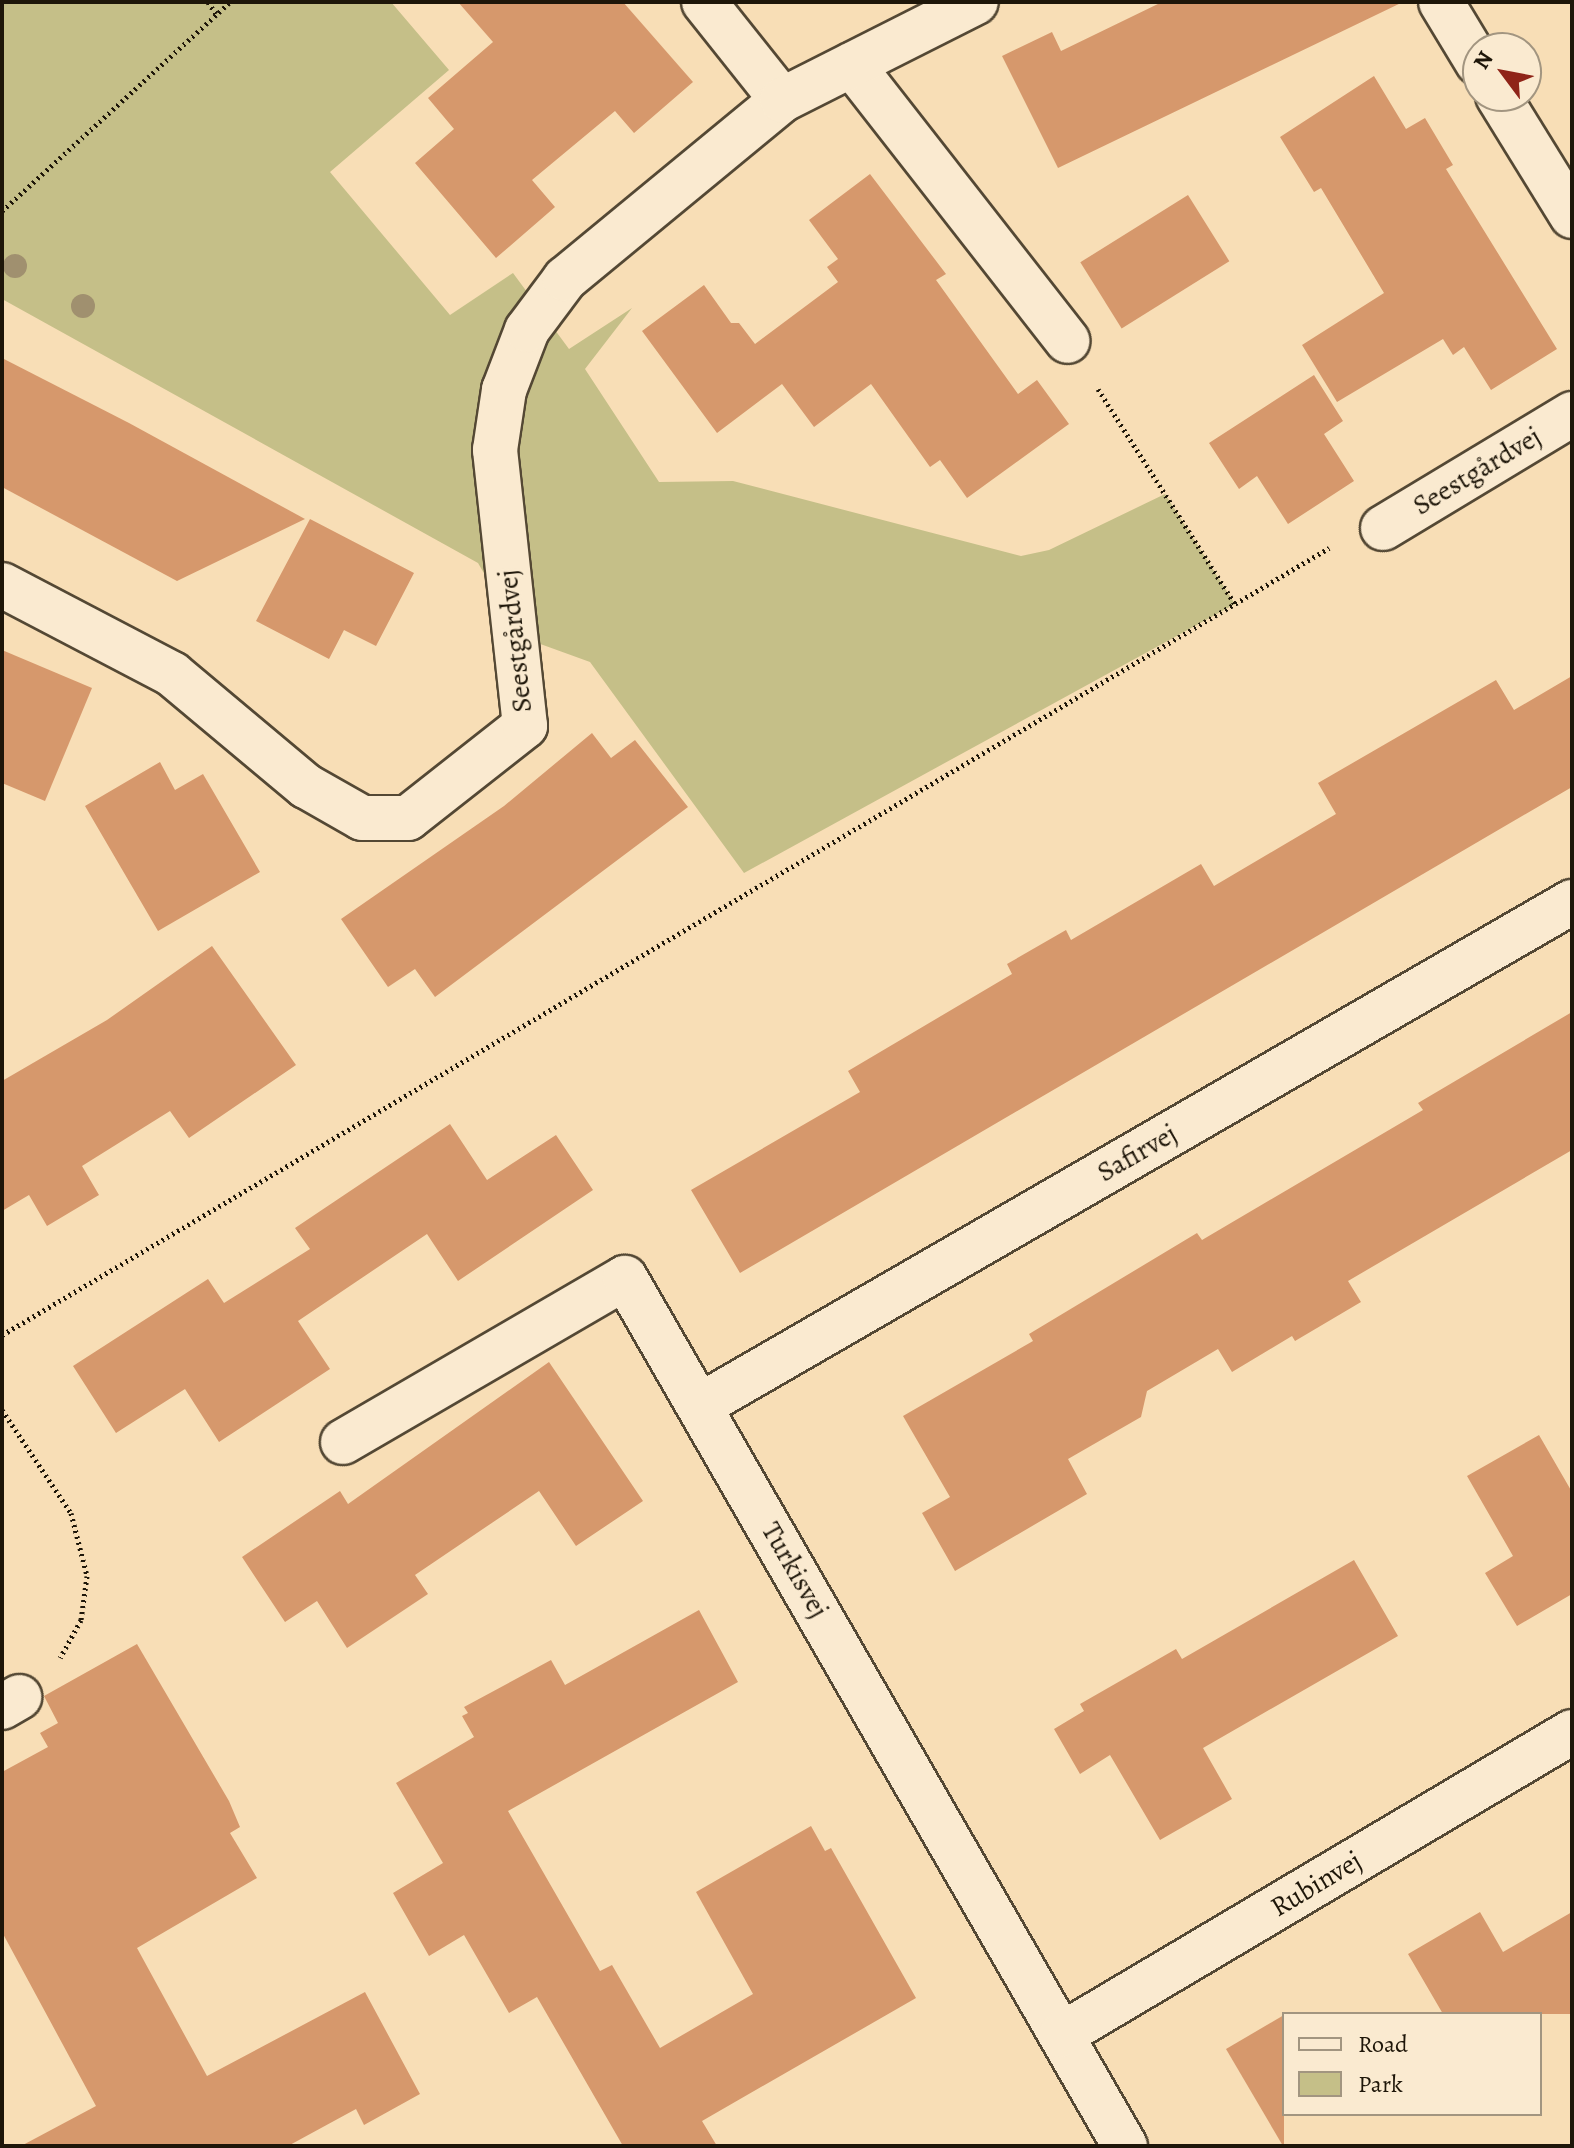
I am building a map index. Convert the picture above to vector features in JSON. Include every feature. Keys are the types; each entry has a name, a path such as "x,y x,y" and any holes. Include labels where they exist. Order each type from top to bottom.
{"street":[{"path":"704,2 782,100"},
{"name":"Seestgårdvej","path":"2,585 172,674 306,786 362,818 408,818 525,726 495,450 504,390 527,330 565,279 782,100 976,2"},
{"path":"1441,2 1462,37"},
{"path":"852,65 1068,341"},
{"path":"1508,112 1572,216"},
{"name":"Seestgårdvej","path":"1383,528 1572,414"},
{"name":"Safirvej","path":"701,1405 1572,902"},
{"name":"Turkisvej","path":"343,1442 625,1278 701,1405 1125,2146"},
{"name":"Rubinvej","path":"1061,2035 1572,1732"}],"path":[{"path":"208,2 216,15"},
{"path":"2,211 230,2"},
{"path":"1068,341 1235,604"},
{"path":"2,1335 1360,530 1383,528"},
{"path":"2,1410 71,1513 87,1576 81,1620 66,1653 10,1702"}],"green space":[{"path":"2,2 391,2 449,70 330,172 450,315 513,273 569,349 632,308 585,369 659,482 733,481 1021,556 1049,550 1165,494 1235,604 744,873 590,662 521,637 478,563 2,299"}],"building":[{"path":"458,2 623,2 693,82 634,133 615,111 532,180 555,207 496,258 415,163 454,129 428,98 493,42"},
{"path":"1162,2 1403,2 1058,168 1002,56 1052,32 1061,51"},
{"path":"1374,76 1406,129 1425,118 1453,165 1446,169 1557,349 1491,390 1464,347 1453,355 1443,339 1337,402 1302,345 1384,293 1321,188 1314,192 1280,137"},
{"path":"870,174 946,274 936,280 1018,394 1037,380 1069,424 967,498 940,460 930,467 871,384 814,427 782,384 717,433 642,331 704,285 731,323 739,323 755,344 838,282 827,267 838,259 809,220"},
{"path":"1188,195 1229,261 1122,328 1080,262"},
{"path":"2,358 305,519 177,581 2,487"},
{"path":"1314,375 1343,421 1324,434 1354,481 1288,524 1257,476 1239,489 1209,443"},
{"path":"310,519 414,573 376,646 344,630 329,659 256,621"},
{"path":"2,650 92,688 45,801 2,783"},
{"path":"1572,676 1572,787 740,1273 691,1190 860,1092 848,1071 1012,974 1007,964 1066,930 1071,940 1201,864 1214,886 1336,814 1318,783 1496,680 1514,710"},
{"path":"592,733 611,758 635,740 688,807 435,997 415,969 388,987 341,919 504,806"},
{"path":"160,762 175,790 203,774 260,872 158,931 85,806"},
{"path":"212,946 296,1065 189,1138 170,1111 82,1166 99,1195 47,1226 29,1195 2,1211 2,1081 107,1020"},
{"path":"1572,1012 1572,1150 1348,1281 1361,1302 1295,1341 1292,1336 1232,1372 1218,1349 1147,1391 1141,1417 1068,1459 1087,1494 955,1571 922,1513 950,1497 903,1416 1033,1341 1029,1334 1197,1233 1202,1240 1423,1110 1418,1103"},
{"path":"450,1124 487,1180 556,1135 593,1190 458,1281 427,1234 298,1321 330,1369 219,1442 185,1389 116,1433 73,1366 208,1279 224,1303 310,1249 295,1228"},
{"path":"549,1362 643,1501 576,1546 539,1491 415,1575 428,1594 347,1648 317,1601 285,1622 242,1557 340,1491 348,1504"},
{"path":"1539,1435 1572,1492 1572,1594 1517,1626 1485,1573 1513,1556 1467,1476"},
{"path":"1354,1560 1398,1636 1203,1748 1232,1799 1160,1840 1110,1755 1080,1774 1054,1729 1084,1711 1080,1704 1176,1649 1182,1659"},
{"path":"699,1610 738,1682 508,1811 600,1971 612,1965 660,2048 753,1994 696,1892 811,1826 825,1851 831,1848 916,1998 702,2121 717,2146 623,2146 537,1997 509,2013 464,1935 429,1956 393,1893 443,1863 396,1783 474,1737 462,1716 468,1713 464,1707 551,1660 565,1685"},
{"path":"137,1644 229,1801 240,1827 230,1833 257,1878 137,1948 207,2076 365,1992 420,2094 364,2125 356,2109 288,2146 21,2146 96,2106 2,1932 2,1772 48,1747 40,1733 58,1723 44,1696"},
{"path":"1480,1912 1503,1952 1572,1912 1572,2014 1442,2012 1408,1954"},
{"path":"1282,2016 1284,2146 1283,2146 1226,2049"}]}
